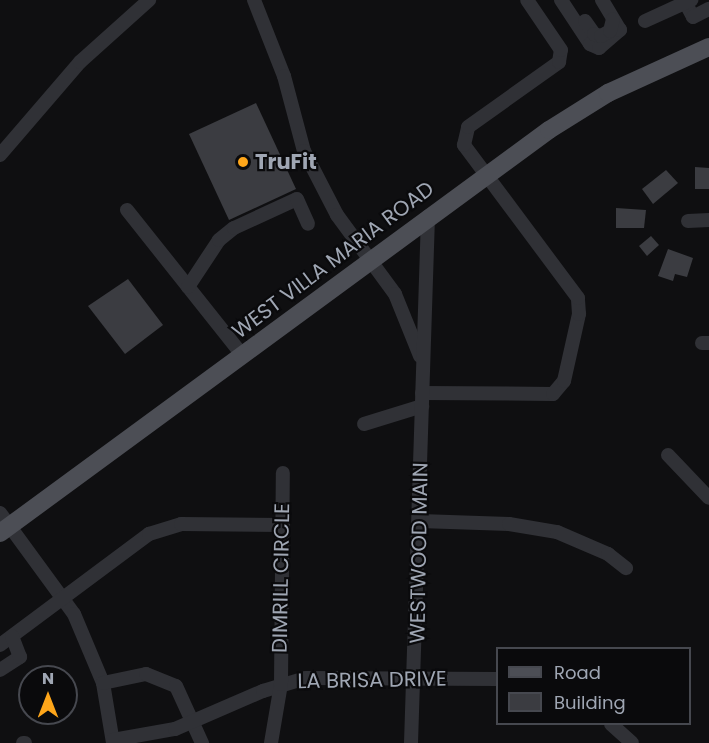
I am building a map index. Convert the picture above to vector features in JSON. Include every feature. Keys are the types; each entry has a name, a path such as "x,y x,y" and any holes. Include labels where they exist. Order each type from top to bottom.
{"main road":[{"name":"WEST VILLA MARIA ROAD","path":"3,524 243,356 373,261 428,216 484,175 608,93 708,49"}],"street":[{"path":"0,155 80,63 149,0"},
{"name":"WESTWOOD MAIN","path":"254,0 284,76 304,150 337,215 395,294 423,363"},
{"path":"364,424 422,400 553,394 564,381 579,314 578,298 484,175 464,145 468,127 559,62 561,50 527,0"},
{"path":"561,0 590,44 599,48 616,38 620,30 601,0"},
{"path":"570,0 594,34 601,36 614,23 601,0"},
{"path":"645,21 662,6 687,1 693,17 709,9"},
{"path":"188,287 219,240 234,228 297,199 308,224"},
{"path":"127,210 243,356"},
{"name":"WESTWOOD MAIN","path":"411,743 417,678 428,216"},
{"path":"688,221 709,220"},
{"path":"668,455 709,498"},
{"name":"DIMRILL CIRCLE","path":"271,743 281,684 284,473"},
{"path":"420,521 509,524 557,532 608,554 626,568"},
{"path":"0,645 134,542 165,528 198,523 283,525"},
{"path":"3,524 74,614 103,683 113,742"},
{"path":"0,670 21,657 12,636"},
{"path":"103,683 136,675 166,680 182,694 195,720 202,743"},
{"name":"LA BRISA DRIVE","path":"113,742 154,734 195,720 281,684 331,677 496,679"},
{"path":"613,725 632,743"}],"building":[{"name":"TruFit","path":"256,103 296,189 229,220 189,134"},
{"path":"695,167 709,168 709,189 695,189"},
{"path":"666,170 678,183 653,204 642,189"},
{"path":"616,208 646,210 644,228 616,228"},
{"path":"651,236 659,245 647,256 639,246"},
{"path":"668,249 693,258 687,277 675,274 673,281 658,276"},
{"path":"128,279 163,325 125,354 88,306"}],"place":[{"name":"TruFit","path":"243,162"}]}
